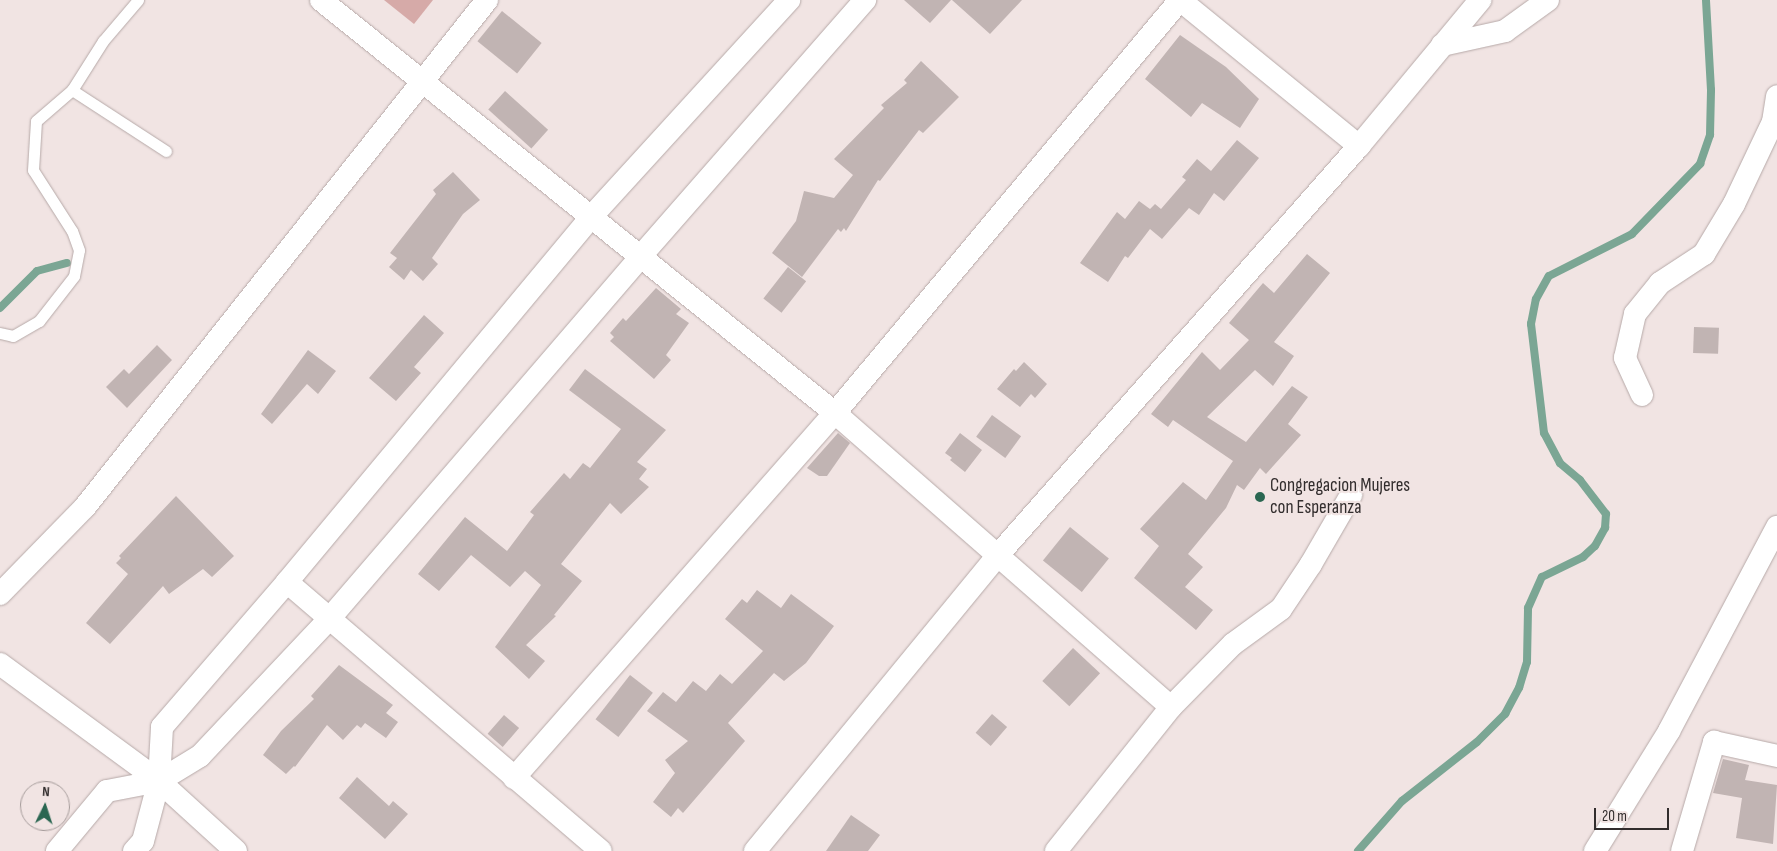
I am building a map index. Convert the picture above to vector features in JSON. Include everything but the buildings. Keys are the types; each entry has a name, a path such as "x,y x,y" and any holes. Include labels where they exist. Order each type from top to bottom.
{"street":[{"path":"321,0 420,82 835,413 1171,707"},
{"path":"0,594 85,507 486,0"},
{"path":"134,851 143,841 159,781 162,727 287,582 591,217 789,0"},
{"path":"57,851 108,790 159,781 200,756 330,618 640,257 866,0"},
{"path":"514,778 835,413 1180,0 1359,146"},
{"path":"755,851 998,556 1359,146 1480,0"},
{"path":"1442,45 1505,31 1548,0"},
{"path":"1642,395 1625,358 1635,314 1660,283 1704,254 1734,204 1773,122 1777,96"},
{"path":"1056,851 1171,707 1233,644 1281,609 1311,564 1351,495"},
{"path":"1595,851 1669,731 1777,527"},
{"path":"287,582 601,851"},
{"path":"0,664 159,781 236,851"},
{"path":"1682,851 1714,742 1777,756"}],"lane":[{"path":"0,333 13,336 39,321 74,276 79,250 72,231 33,170 36,120 72,90 103,41 138,0"},
{"path":"72,90 166,151"}],"shaded area":[{"path":"384,0 433,0 414,24"}],"waterway":[{"path":"1358,851 1402,801 1477,742 1505,714 1519,688 1527,662 1528,608 1542,577 1583,557 1595,546 1605,528 1606,514 1580,480 1560,463 1544,433 1531,324 1536,299 1549,276 1632,234 1700,164 1710,135 1711,90 1706,0"},
{"path":"0,308 37,271 67,263"}],"place":[{"name":"Congregacion Mujeres con Esperanza","path":"1260,497"}]}
